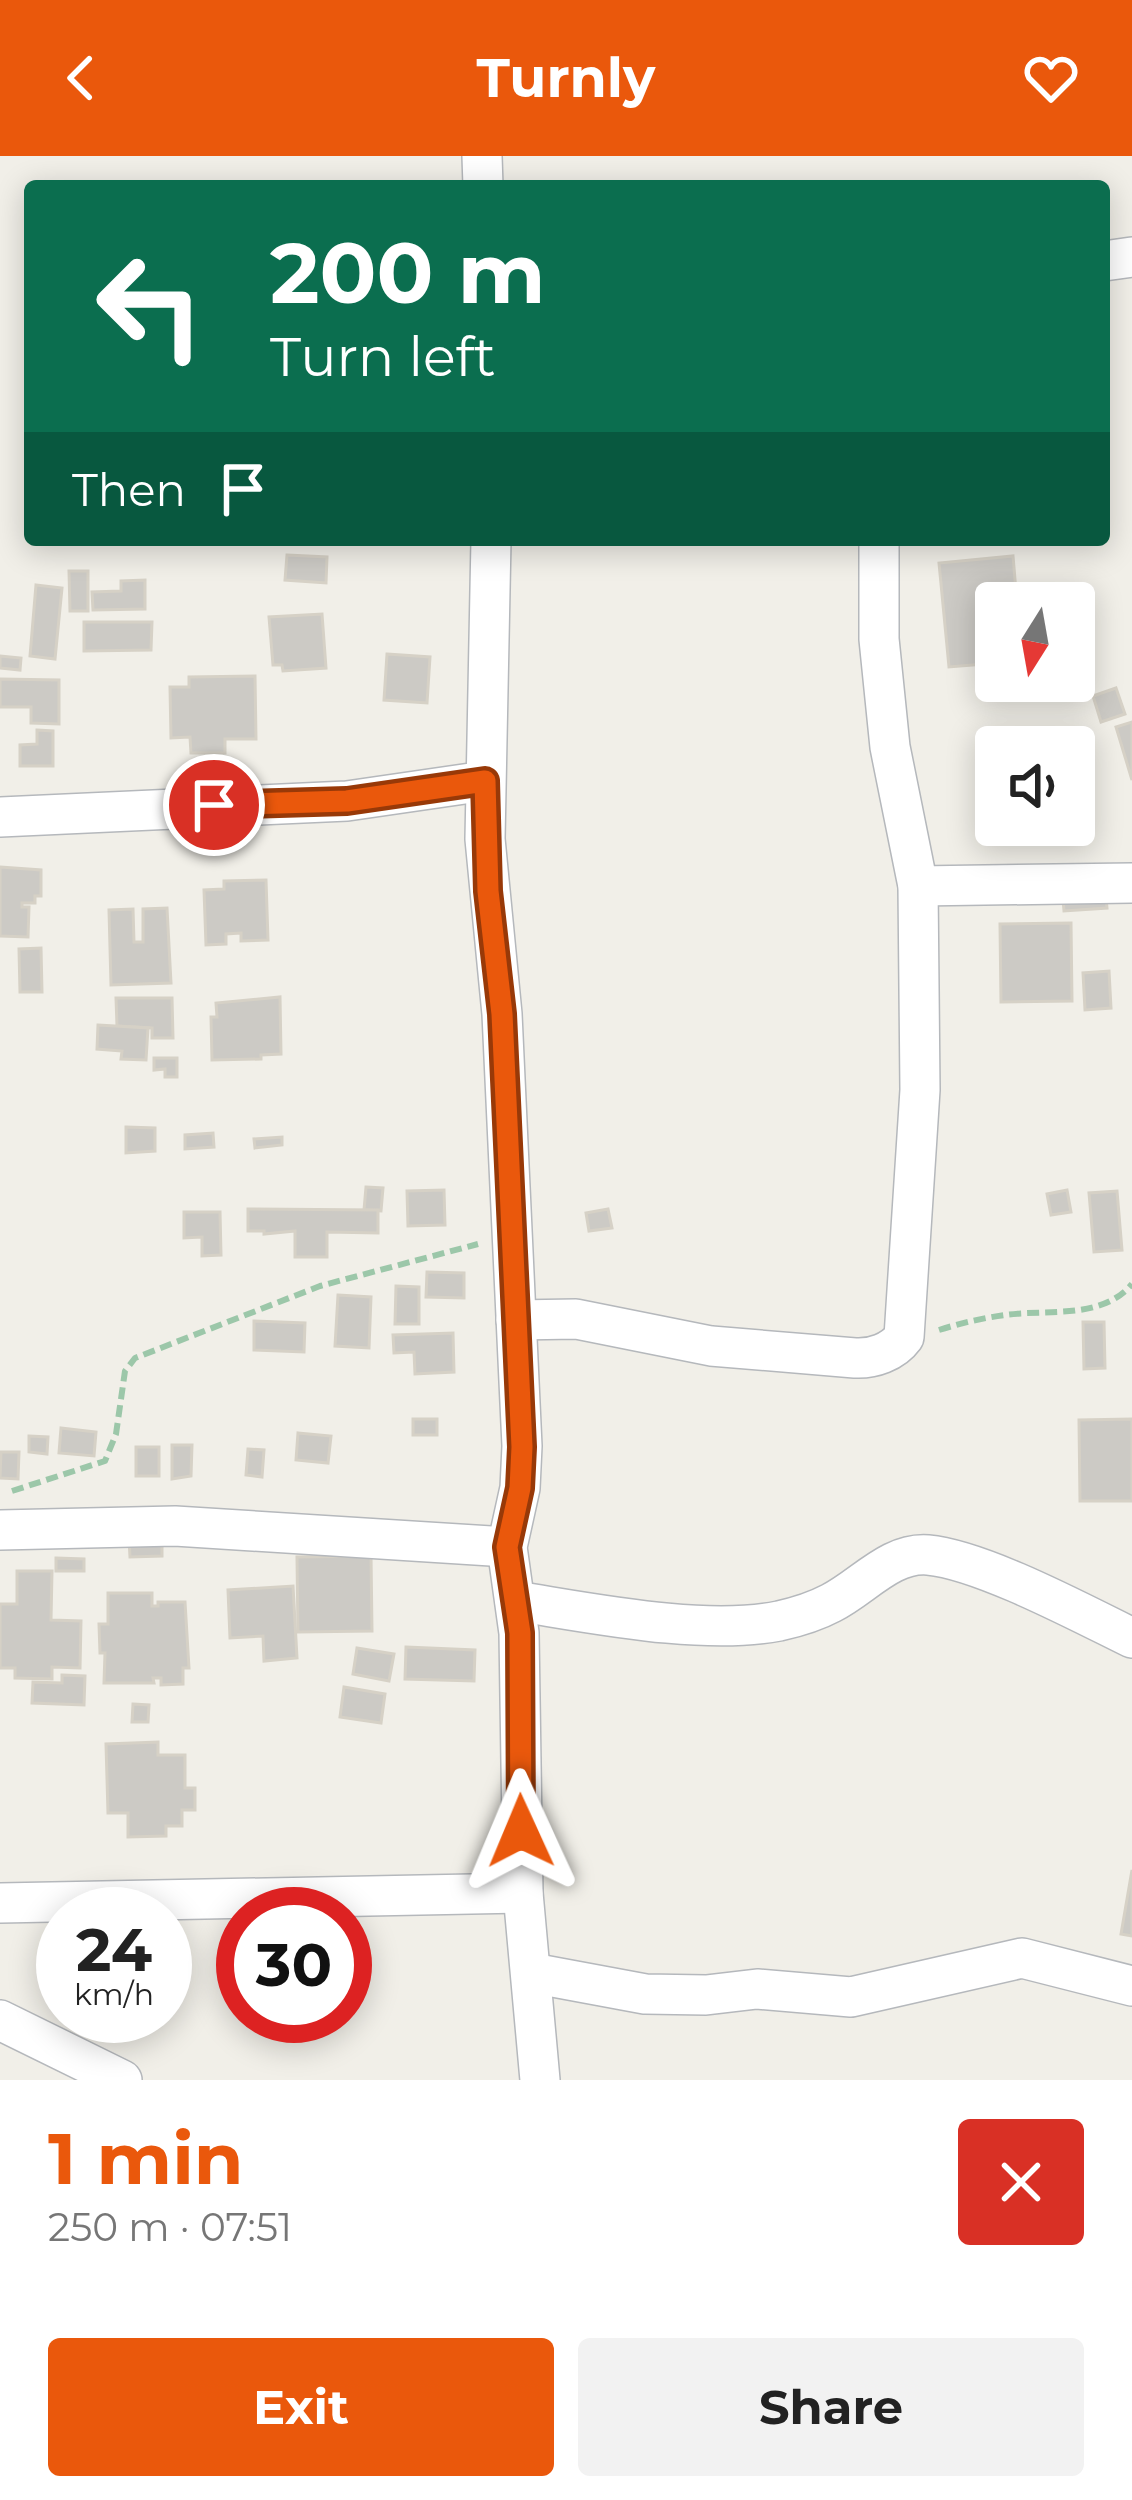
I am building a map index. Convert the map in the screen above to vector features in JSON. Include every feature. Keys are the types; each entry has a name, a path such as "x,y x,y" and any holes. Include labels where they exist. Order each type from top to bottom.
{"street":[{"path":"491,546 485,781 488,891 502,1014 521,1472 507,1547 520,1633 523,1893 540,2080"},
{"path":"516,1319 576,1319 711,1346 855,1358 872,1358 902,1342 920,1090 918,886 890,746 878,618 879,546"},
{"path":"0,817 347,801 485,781"},
{"path":"918,886 1132,883"},
{"path":"0,1530 175,1526 507,1547"},
{"path":"514,1601 693,1624 748,1625 809,1612 833,1602 893,1562 928,1555 1024,1588 1132,1638"},
{"path":"0,1904 523,1893"},
{"path":"532,1973 645,1994 706,1995 757,1989 851,1997 1022,1958 1132,1985"},
{"path":"0,2020 122,2080"}],"path":[{"path":"1,1494 104,1461 116,1434 125,1371 135,1358 320,1286 511,1236"},
{"path":"902,1342 984,1318 1094,1307 1110,1302 1132,1283"}],"building":[{"path":"287,555 327,557 326,583 285,580"},
{"path":"1013,556 1015,582 975,582 975,665 949,667 939,563"},
{"path":"69,571 88,571 88,611 70,611"},
{"path":"145,580 145,609 93,610 92,592 121,591 121,581"},
{"path":"36,585 62,588 55,659 30,656"},
{"path":"322,614 326,668 283,671 282,665 273,665 269,617"},
{"path":"84,622 152,622 151,650 84,651"},
{"path":"387,654 430,657 427,703 384,700"},
{"path":"0,656 21,658 20,670 0,668"},
{"path":"255,676 256,739 225,739 225,753 191,753 190,737 171,738 170,687 189,687 189,677"},
{"path":"0,679 59,680 59,724 31,723 31,707 0,707"},
{"path":"1116,688 1125,714 1101,722 1095,695"},
{"path":"1132,722 1132,780 1116,727"},
{"path":"37,730 53,731 53,766 20,766 20,745 37,744"},
{"path":"0,867 41,870 41,896 35,896 35,903 22,903 29,907 28,937 0,936"},
{"path":"266,880 268,940 241,941 241,933 226,934 226,944 206,945 204,890 224,889 224,881"},
{"path":"1105,886 1107,908 1064,911 1062,889"},
{"path":"167,908 171,983 111,985 109,910 133,909 134,942 143,942 143,909"},
{"path":"1071,923 1072,1001 1001,1002 1000,924"},
{"path":"41,948 42,992 20,992 19,949"},
{"path":"1109,971 1111,1008 1085,1010 1083,973"},
{"path":"280,997 281,1054 212,1060 211,1017 217,1017 216,1003"},
{"path":"116,998 172,998 173,1038 152,1038 152,1028 117,1026"},
{"path":"98,1025 148,1028 146,1060 121,1059 122,1051 97,1049"},
{"path":"154,1058 177,1058 177,1077 165,1077 165,1069 154,1070"},
{"path":"126,1127 155,1128 155,1151 126,1153"},
{"path":"213,1133 214,1147 185,1149 185,1135"},
{"path":"282,1137 282,1145 255,1148 254,1139"},
{"path":"366,1187 383,1188 381,1211 364,1210"},
{"path":"444,1190 445,1225 408,1226 407,1191"},
{"path":"1067,1190 1071,1212 1051,1215 1047,1194"},
{"path":"1117,1191 1122,1250 1094,1252 1089,1193"},
{"path":"248,1209 378,1210 378,1233 327,1232 327,1257 295,1257 295,1231 248,1231"},
{"path":"608,1209 612,1228 589,1231 586,1213"},
{"path":"184,1212 220,1212 221,1255 202,1256 202,1237 184,1238"},
{"path":"427,1272 464,1273 464,1298 426,1297"},
{"path":"396,1286 419,1287 419,1324 395,1324"},
{"path":"338,1295 371,1297 369,1348 335,1346"},
{"path":"254,1321 305,1323 304,1352 254,1350"},
{"path":"1083,1322 1104,1322 1105,1368 1084,1369"},
{"path":"453,1333 454,1372 415,1374 414,1352 394,1353 393,1335"},
{"path":"413,1419 437,1419 437,1435 413,1435"},
{"path":"1132,1419 1132,1501 1080,1501 1079,1420"},
{"path":"61,1428 96,1432 94,1456 59,1453"},
{"path":"298,1433 331,1436 328,1463 296,1460"},
{"path":"29,1436 48,1437 47,1454 29,1452"},
{"path":"172,1445 192,1445 191,1476 172,1479"},
{"path":"136,1447 159,1447 159,1476 136,1476"},
{"path":"248,1449 264,1450 262,1477 246,1475"},
{"path":"1,1452 19,1452 18,1479 0,1478"},
{"path":"129,1539 162,1539 162,1556 130,1557"},
{"path":"371,1556 372,1631 298,1632 297,1557"},
{"path":"56,1558 84,1559 84,1571 56,1571"},
{"path":"17,1571 52,1571 51,1620 81,1621 80,1668 52,1667 52,1679 15,1678 15,1668 0,1668 0,1604 17,1604"},
{"path":"293,1586 297,1658 264,1661 263,1636 230,1638 228,1590"},
{"path":"108,1593 152,1593 152,1606 185,1602 189,1668 183,1668 183,1684 161,1685 161,1678 153,1678 154,1683 104,1683 99,1624 108,1624"},
{"path":"406,1647 475,1650 474,1681 405,1679"},
{"path":"357,1648 394,1654 389,1681 353,1674"},
{"path":"62,1675 85,1676 84,1705 32,1703 33,1682 62,1683"},
{"path":"344,1687 385,1694 381,1723 340,1717"},
{"path":"133,1704 149,1705 148,1722 132,1722"},
{"path":"158,1742 158,1755 185,1755 185,1788 195,1788 195,1810 182,1810 182,1826 166,1826 166,1836 128,1837 128,1813 108,1813 106,1744"},
{"path":"1132,1870 1132,1936 1121,1934"}],"route":[{"path":"214,805 347,801 485,781 488,891 502,1014 522,1447 520,1488 507,1547 520,1633 521,1831"}]}
